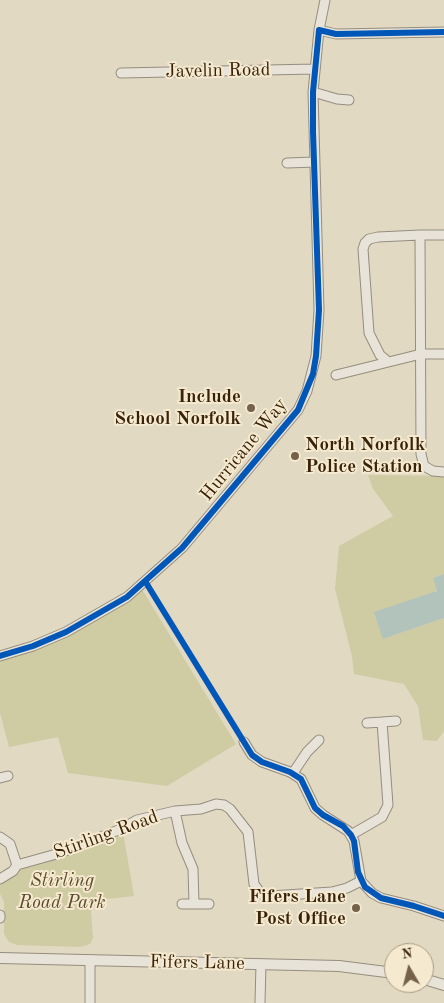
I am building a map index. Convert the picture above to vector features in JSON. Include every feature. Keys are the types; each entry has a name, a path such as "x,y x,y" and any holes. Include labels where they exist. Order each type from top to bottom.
{"street":[{"name":"Hurricane Way","path":"0,656 33,646 66,632 127,597 182,548 298,410 313,374 317,347 319,310 313,92 319,30 325,0"},
{"path":"319,30 336,34 444,32"},
{"name":"Javelin Road","path":"121,73 315,69"},
{"path":"313,92 337,99 349,100"},
{"path":"287,163 314,162"},
{"path":"386,361 380,355 369,333 363,249 369,239 378,232 444,235"},
{"path":"420,235 422,462 432,471 444,472"},
{"path":"336,375 372,370 386,361 421,354 444,354"},
{"path":"367,724 396,721"},
{"path":"351,835 382,817 387,811 382,722"},
{"path":"293,773 305,750 319,740"},
{"path":"244,742 252,754 262,762 293,773 306,787 315,808 323,815 343,826 351,835 354,841 361,881 372,893 381,898 444,916"},
{"name":"Stirling Road","path":"0,880 13,871 17,865 60,852 137,820 175,811 201,810 216,804 224,805 230,809 248,832 254,884 261,894 270,896 332,892 347,888 361,881"},
{"path":"175,811 182,843 193,869 194,904"},
{"path":"0,837 10,844 17,865"},
{"path":"182,904 209,904"},
{"name":"Fifers Lane","path":"0,958 339,966 384,972"},
{"path":"90,960 90,1003"},
{"path":"260,1003 261,964"}],"green space":[{"path":"368,475 444,476 444,574 433,578 437,590 383,639 444,618 444,731 437,741 423,740 418,706 404,684 354,674 352,656 335,589 339,546 393,516 373,489"},
{"path":"140,586 236,744 167,786 68,773 58,737 9,747 0,713 0,656 33,646"},
{"name":"Stirling Road Park","path":"123,832 134,896 98,900 91,911 93,938 90,944 81,947 17,945 9,942 4,934 4,902 0,894 0,883 19,870"}],"shaded area":[{"path":"444,574 444,618 383,639 374,612 437,591 433,578"}],"cycle path":[{"path":"0,656 33,646 66,632 127,597 182,548 298,410 313,374 319,310 313,132 313,92 319,30 336,34 444,32"},
{"path":"145,581 252,755 262,762 290,772 301,779 315,808 323,815 343,826 351,835 354,841 358,872 365,887 381,898 444,916"}],"place":[{"name":"Include School Norfolk","path":"251,408"},
{"name":"North Norfolk Police Station","path":"295,456"},
{"name":"Fifers Lane Post Office","path":"356,908"}]}
